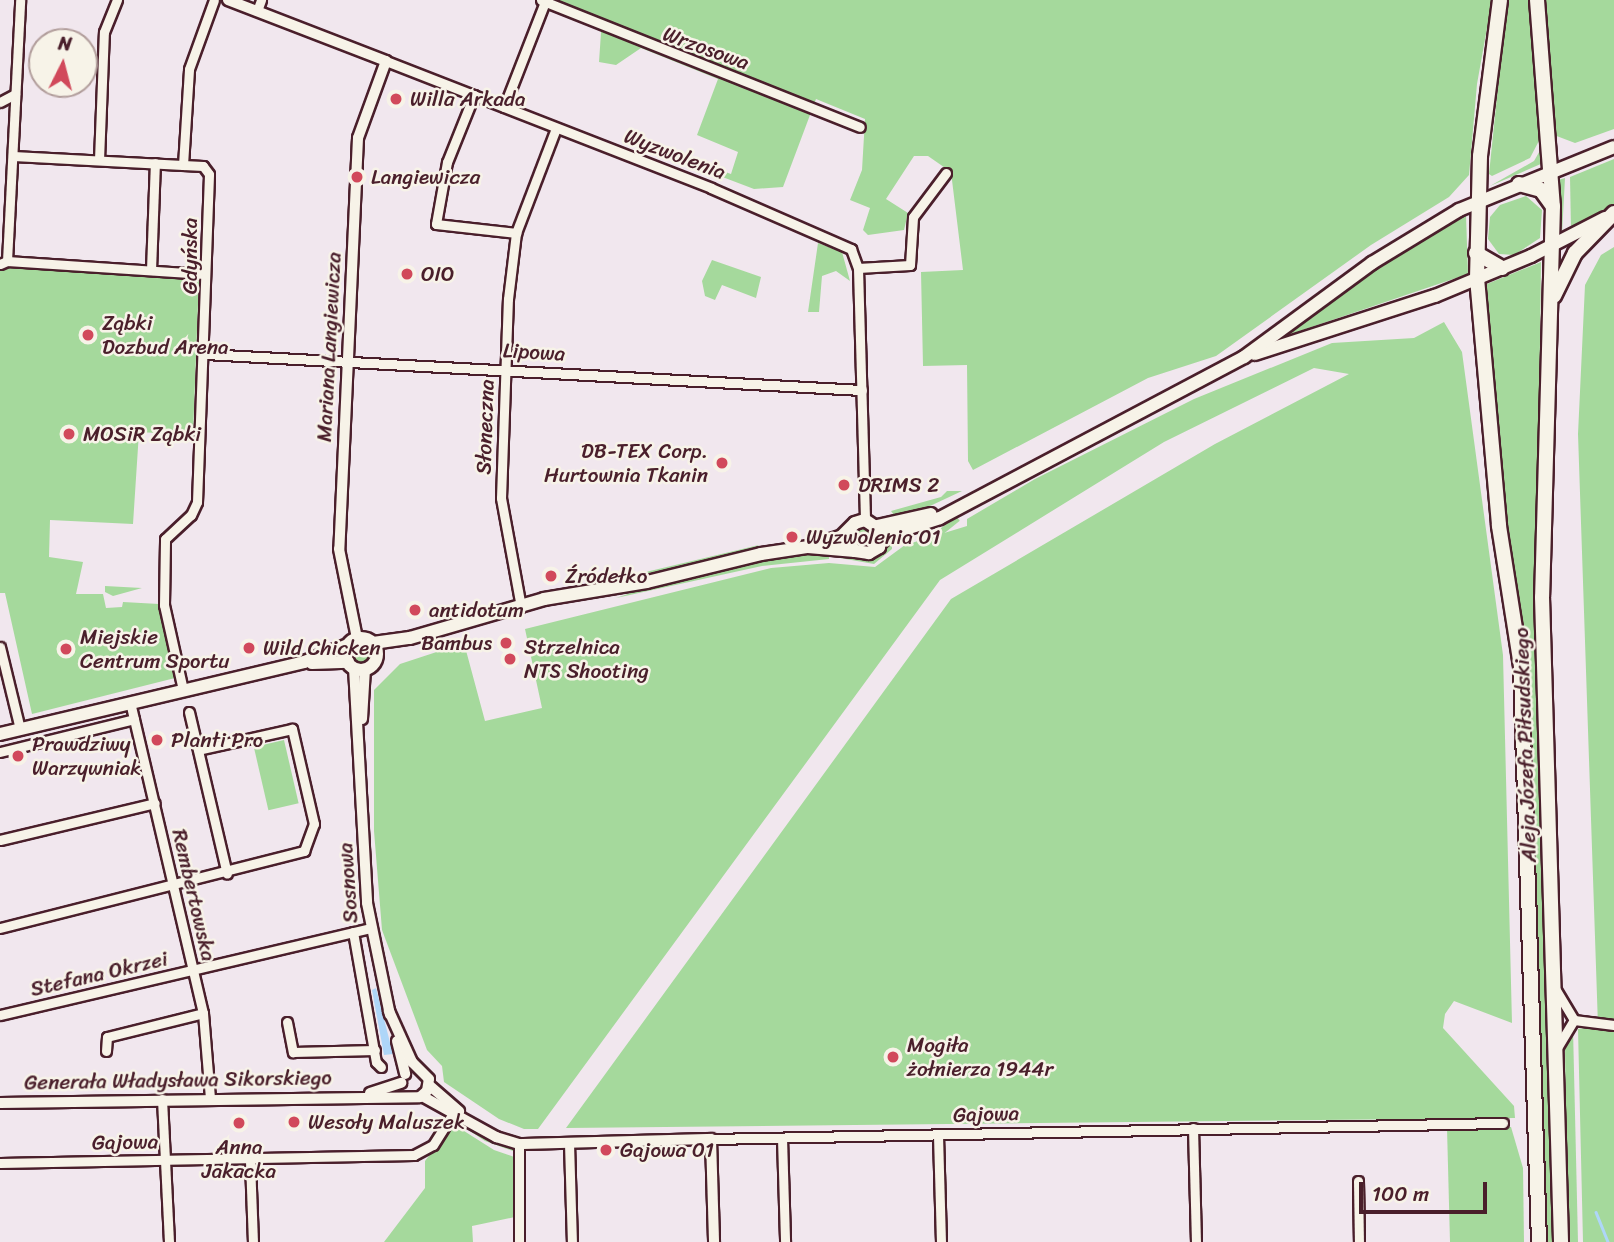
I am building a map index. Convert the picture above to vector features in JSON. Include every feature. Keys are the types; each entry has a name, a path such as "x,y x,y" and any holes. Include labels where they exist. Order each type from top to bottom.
{"main road":[{"path":"1500,0 1477,202 1476,253 1502,268"},
{"path":"1537,0 1553,206 1552,247"},
{"path":"808,547 869,553 890,534 932,522 1244,357 1372,263 1477,202 1614,147"},
{"path":"1519,184 1541,190 1553,206"},
{"path":"1244,357 1395,310 1552,247 1614,213"},
{"path":"1549,318 1570,261 1597,227 1614,213"},
{"name":"Aleja Józefa Piłsudskiego","path":"1552,247 1542,597 1561,1242"},
{"name":"Aleja Józefa Piłsudskiego","path":"1476,253 1499,526 1521,667 1539,1242"},
{"path":"0,734 304,663 353,642 373,643 411,638 521,607 614,593 647,582 808,547 838,538 865,520 877,526 958,508"},
{"path":"877,526 880,543"},
{"path":"850,529 848,542 855,551"},
{"path":"304,663 356,666 376,660 411,638"},
{"path":"353,642 356,666"},
{"path":"373,643 376,660"}],"street":[{"path":"20,0 13,156 3,263 205,274"},
{"path":"99,160 104,33 117,0"},
{"path":"13,156 183,164 189,69 214,0"},
{"name":"Wyzwolenia","path":"228,0 259,6 386,61 845,244 855,254 858,268"},
{"path":"504,107 543,1"},
{"name":"Wrzosowa","path":"543,1 860,127"},
{"name":"Mariana Langiewicza","path":"353,642 339,550 358,138 386,61"},
{"path":"0,102 15,94"},
{"path":"474,95 447,162 436,223 516,233"},
{"name":"Słoneczna","path":"521,607 501,498 506,368 516,233 556,128"},
{"path":"150,270 155,163"},
{"name":"Gdyńska","path":"183,164 203,166 209,174 205,354 197,502 191,515 165,539 164,605 183,690"},
{"path":"865,520 858,268 909,265 913,217 946,173"},
{"name":"Lipowa","path":"205,354 506,368 862,390"},
{"path":"0,647 20,729"},
{"name":"Sosnowa","path":"356,666 370,928 407,1095"},
{"name":"Rembertowska","path":"130,702 203,1013 210,1098"},
{"path":"189,712 227,874"},
{"path":"0,752 134,719"},
{"path":"0,928 301,854 313,831 292,729 198,750"},
{"path":"0,841 155,803"},
{"name":"Stefana Okrzei","path":"0,1015 370,928"},
{"name":"Sosnowa","path":"353,932 375,1050 381,1067"},
{"path":"1554,984 1574,1020"},
{"name":"Sosnowa","path":"390,1011 429,1085"},
{"path":"106,1051 107,1037 203,1013"},
{"path":"1574,1020 1614,1026"},
{"path":"1556,1051 1574,1020"},
{"path":"287,1023 293,1052 375,1050"},
{"name":"Generała Władysława Sikorskiego","path":"357,1095 420,1070"},
{"path":"422,1096 429,1085"},
{"name":"Gajowa","path":"429,1085 455,1111"},
{"name":"Generała Władysława Sikorskiego","path":"0,1103 422,1096"},
{"name":"Gajowa","path":"422,1096 455,1111 502,1140 519,1144 1503,1123"},
{"path":"162,1099 169,1242"},
{"name":"Gajowa","path":"0,1163 250,1161 414,1155 433,1145 455,1111"},
{"path":"1193,1128 1196,1242"},
{"path":"938,1135 941,1242"},
{"path":"782,1138 785,1242"},
{"path":"711,1139 714,1242"},
{"path":"569,1143 572,1242"},
{"path":"519,1144 519,1242"},
{"path":"250,1161 253,1242"},
{"path":"1357,1181 1359,1242"}],"green space":[{"path":"556,0 1492,0 1477,84 1469,175 1449,197 1371,245 1216,356 1148,378 973,470 968,461 967,365 923,366 921,272 963,270 951,172 928,156 914,156 886,199 908,213 904,230 868,235 863,230 870,208 850,200 862,170 865,119 816,99 783,187 754,189 712,173 714,168 731,174 738,152 697,135 718,79 641,48 616,65 599,62 602,18"},
{"path":"1507,0 1531,0 1542,135 1530,158 1492,176 1489,174"},
{"path":"1542,0 1614,0 1614,129 1575,143 1554,135"},
{"path":"1542,147 1543,163 1490,186 1534,161"},
{"path":"1614,159 1614,207 1571,230 1570,177"},
{"path":"1565,178 1562,234 1562,235 1558,180"},
{"path":"1526,196 1542,210 1540,238 1514,255 1499,254 1488,239 1490,217 1500,205"},
{"path":"1466,215 1468,274 1285,336 1385,263"},
{"path":"818,243 842,252 850,281 836,271 822,276 819,312 808,312"},
{"path":"1614,247 1614,1242 1583,1242 1578,1029 1598,1026 1578,434 1585,285 1601,255"},
{"path":"712,260 761,277 756,298 722,285 715,300 705,296 702,281"},
{"path":"1541,262 1537,587 1556,1242 1546,1242 1527,662 1507,523 1486,290 1487,284"},
{"name":"MOSiR Ząbki","path":"15,266 190,273 199,278 193,435 139,432 133,524 50,520 49,557 83,562 76,594 103,594 106,608 122,607 123,602 159,604 175,678 32,714 5,593 0,593 0,269"},
{"path":"1444,322 1462,352 1503,655 1512,1023 1454,1001 1445,1014 1443,1028 1514,1106 1515,1118 566,1128 951,599 1215,444 1349,374 1314,368 1164,442 940,580 538,1129 524,1129 499,1119 444,1082 442,1066 427,1050 382,930 374,831 374,690 400,664 464,643 485,721 542,708 525,629 771,568 829,563 875,567 905,545 967,526 967,519 1035,479 1194,399 1332,343 1414,338"},
{"path":"947,491 962,491 930,506 894,515 891,511 941,497"},
{"path":"956,516 960,521 915,557 911,553"},
{"path":"865,527 872,530 875,537 872,544 865,547 858,544 855,537 858,530"},
{"path":"892,538 892,549 874,564 840,558 839,551 864,558"},
{"path":"759,545 751,551 617,580 623,573 629,576"},
{"path":"829,551 829,559 762,566 616,598 657,584 783,555"},
{"path":"105,586 142,588 113,596 105,592"},
{"path":"358,645 366,645 371,654 369,661 358,663 353,658 353,650"},
{"path":"284,740 299,803 268,810 254,747"},
{"path":"1573,1029 1578,1242 1567,1242 1565,1047"},
{"path":"455,1121 514,1148 513,1151 485,1141"},
{"path":"453,1124 494,1150 517,1158 515,1217 472,1226 473,1242 384,1242 425,1188 425,1161"},
{"path":"1511,1127 1523,1168 1524,1242 1450,1242 1447,1128"}],"water":[{"path":"376,988 393,1054 384,1055 372,990"}],"waterway":[{"path":"1596,1212 1608,1242"}],"place":[{"name":"Willa Arkada","path":"396,99"},
{"name":"Langiewicza","path":"357,177"},
{"name":"OIO","path":"407,274"},
{"name":"Ząbki Dozbud Arena","path":"88,335"},
{"name":"MOSiR Ząbki","path":"69,434"},
{"name":"DB-TEX Corp. Hurtownia Tkanin","path":"722,463"},
{"name":"DRIMS 2","path":"844,485"},
{"name":"Wyzwolenia 01","path":"792,537"},
{"name":"Źródełko","path":"551,576"},
{"name":"antidotum","path":"415,610"},
{"name":"Bambus","path":"506,643"},
{"name":"Wild Chicken","path":"249,648"},
{"name":"Miejskie Centrum Sportu","path":"66,649"},
{"name":"Strzelnica NTS Shooting","path":"510,659"},
{"name":"Planti Pro","path":"157,740"},
{"name":"Prawdziwy Warzywniak","path":"18,756"},
{"name":"Mogiła żołnierza 1944r","path":"893,1057"},
{"name":"Wesoły Maluszek","path":"294,1122"},
{"name":"Anna Jakacka","path":"239,1123"},
{"name":"Gajowa 01","path":"606,1150"}]}
